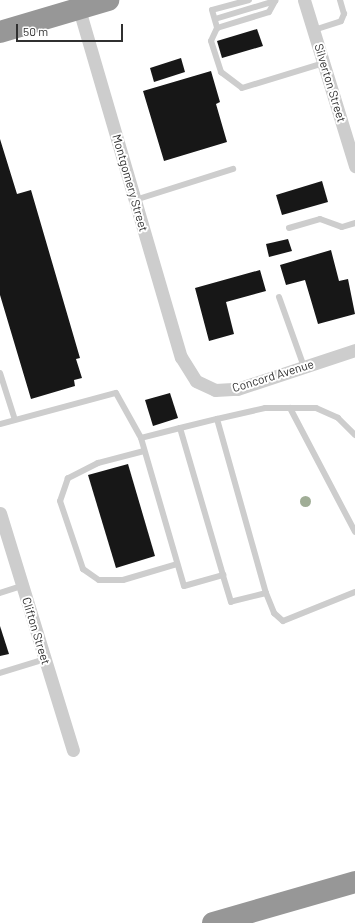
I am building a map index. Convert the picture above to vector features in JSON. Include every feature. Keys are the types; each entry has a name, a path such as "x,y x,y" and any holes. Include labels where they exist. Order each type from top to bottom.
{"highway":[{"path":"0,32 108,0"},
{"path":"213,923 355,882"}],"street":[{"name":"Silverton Street","path":"304,0 355,166"},
{"name":"Montgomery Street","path":"79,9 181,357"},
{"name":"Concord Avenue","path":"181,357 196,381 215,390 237,389 355,350"},
{"name":"Clifton Street","path":"0,513 73,750"}],"lane":[{"path":"249,0 212,10 217,28 211,41 221,72 242,88 324,63"},
{"path":"215,19 276,0"},
{"path":"217,28 269,12 276,0"},
{"path":"314,30 341,21 344,14 340,0"},
{"path":"135,200 233,169"},
{"path":"289,228 320,219 342,227 355,223"},
{"path":"279,297 304,367"},
{"path":"0,373 15,420"},
{"path":"0,424 116,393 140,438 184,586 223,575"},
{"path":"140,438 254,409 290,408 316,408 338,418 355,435"},
{"path":"290,408 355,532"},
{"path":"217,419 266,593 274,613 283,621 355,592"},
{"path":"180,428 231,602 266,593"},
{"path":"144,451 98,463 68,478 60,501 83,569 99,580 123,580 177,564"},
{"path":"0,593 22,586"},
{"path":"0,673 45,659"}],"building":[{"path":"257,29 263,46 222,58 217,41"},
{"path":"181,58 185,72 154,82 150,68"},
{"path":"211,71 220,102 216,104 227,142 164,161 143,91"},
{"path":"0,139 17,194 31,190 80,358 76,359 82,378 74,380 75,386 31,399 0,295"},
{"path":"322,181 328,202 282,215 276,195"},
{"path":"288,239 292,251 269,257 266,244"},
{"path":"331,250 339,281 348,279 355,314 318,324 305,280 286,285 280,265"},
{"path":"260,270 266,291 226,302 234,334 209,341 195,288"},
{"path":"170,393 178,418 153,426 145,400"},
{"path":"128,464 155,556 116,568 88,475"},
{"path":"0,626 9,654 0,656"}]}
